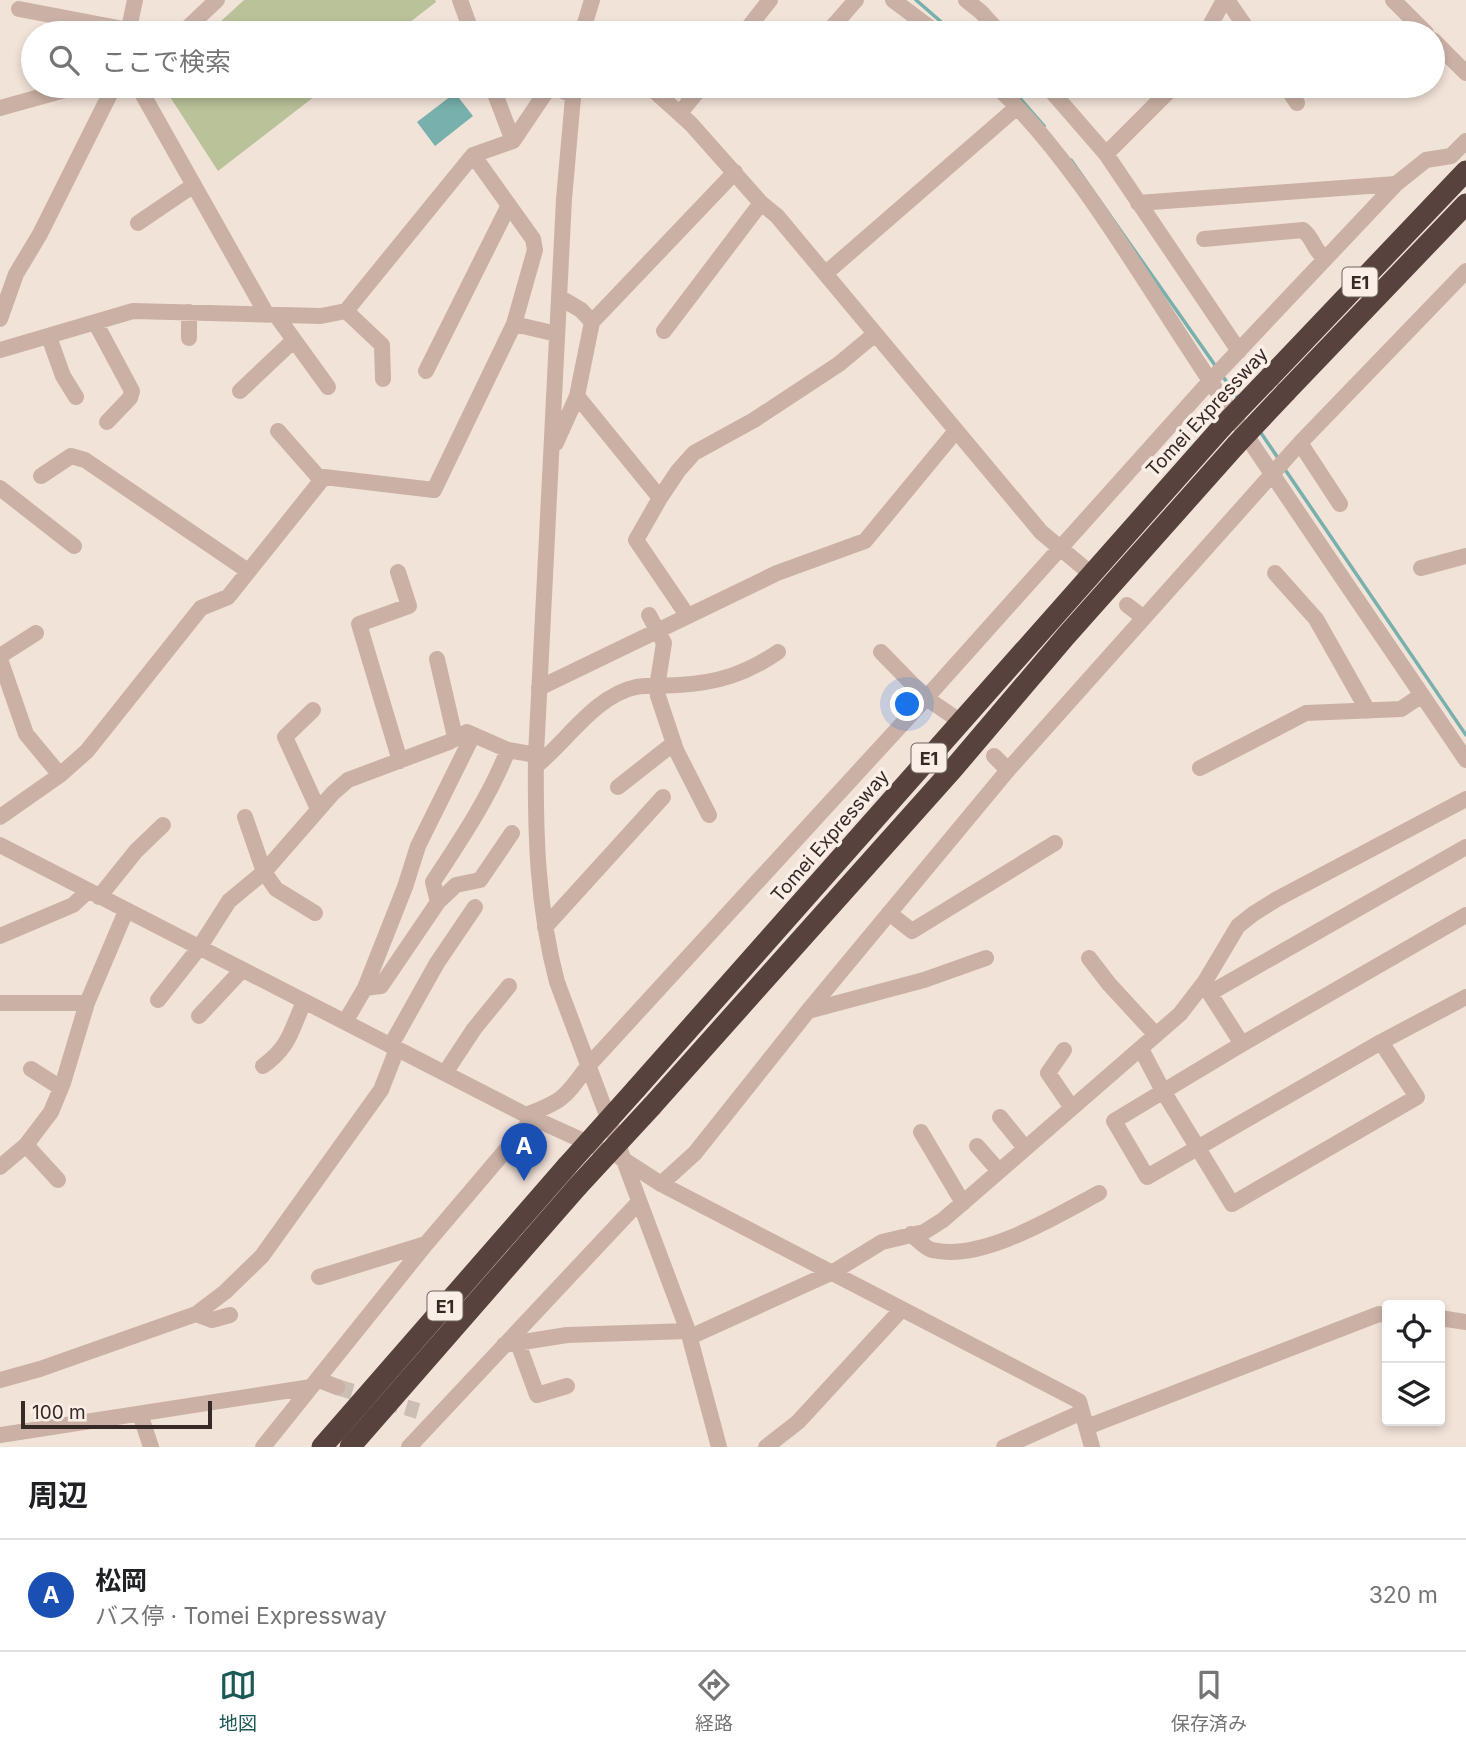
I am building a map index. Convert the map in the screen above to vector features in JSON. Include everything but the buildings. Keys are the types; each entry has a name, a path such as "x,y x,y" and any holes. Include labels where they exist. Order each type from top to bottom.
{"highway":[{"name":"Tomei Expressway","path":"322,1447 1222,426 1466,171"},
{"name":"E1","path":"350,1447 578,1186 953,769 1066,636 1236,445 1466,204"}],"street":[{"path":"131,21 135,0"},
{"path":"195,21 217,0"},
{"path":"460,0 468,21"},
{"path":"587,21 592,0"},
{"path":"756,21 770,0"},
{"path":"838,21 856,0"},
{"path":"893,0 921,21"},
{"path":"966,0 989,21"},
{"path":"1213,21 1225,0 1241,21"},
{"path":"1393,0 1414,21"},
{"path":"19,9 76,21"},
{"path":"1445,52 1466,73"},
{"path":"0,108 36,98"},
{"path":"0,319 16,274 40,234 108,98"},
{"path":"145,98 272,315 328,387"},
{"path":"497,98 513,141"},
{"path":"0,350 133,311 321,316 346,311 473,155 513,141 542,98"},
{"path":"572,98 559,297 536,760 535,814 545,927 557,982 689,1334 719,1447"},
{"path":"663,98 680,113 761,203 777,216 1041,532 1058,549 1084,568"},
{"path":"680,113 692,98"},
{"path":"1007,98 1048,144 1088,198 1466,760"},
{"path":"1057,98 1106,154 1239,351"},
{"path":"1106,154 1162,98"},
{"path":"1294,98 1297,103"},
{"path":"826,273 1016,108"},
{"path":"263,1447 530,1116 564,1098 588,1066 926,698 1210,381 1396,184 1426,160 1451,156 1466,141"},
{"path":"1,813 60,775 87,751 201,608 228,597 324,477 434,490 514,324 535,250 533,239 473,155"},
{"path":"551,456 577,396 592,322 735,172"},
{"path":"1138,203 1396,184"},
{"path":"138,223 194,185"},
{"path":"664,331 761,203"},
{"path":"426,371 509,205"},
{"path":"1204,239 1303,230 1311,237 1315,250 1325,259"},
{"path":"661,1184 695,1153 808,1011 1008,770 1300,443 1466,271"},
{"path":"559,297 581,310 592,322"},
{"path":"346,311 382,345 383,379"},
{"path":"189,338 190,312"},
{"path":"95,322 132,391 130,398 107,422"},
{"path":"514,324 557,334"},
{"path":"688,615 636,540 660,498 694,453 754,420 839,364 875,334"},
{"path":"49,337 63,376 76,397"},
{"path":"240,391 294,340"},
{"path":"577,396 660,498"},
{"path":"278,431 321,480"},
{"path":"539,688 653,622 688,615 777,573 865,541 956,432"},
{"path":"1300,443 1340,504"},
{"path":"41,476 71,456 85,460 248,571"},
{"path":"0,488 74,546"},
{"path":"1421,568 1466,556"},
{"path":"398,572 409,606 359,624 400,761"},
{"path":"1275,573 1315,619 1368,710"},
{"path":"1127,605 1144,618"},
{"path":"653,622 664,643 657,687 674,743 709,815"},
{"path":"36,633 0,657 26,734 60,775"},
{"path":"881,652 926,698 954,717"},
{"path":"158,1000 199,948 229,901 264,872 318,809 348,780 449,742 467,732 536,760 551,753 573,728 608,701 635,687 707,683 753,669 778,653"},
{"path":"437,659 455,737"},
{"path":"1200,768 1306,713 1401,709 1422,695"},
{"path":"313,710 285,737 318,809"},
{"path":"345,1022 365,988 405,887 418,846 473,735"},
{"path":"618,788 674,743"},
{"path":"438,902 433,882 478,814 508,750"},
{"path":"993,756 1008,770"},
{"path":"545,927 663,797"},
{"path":"1207,988 1238,926 1253,914 1466,799"},
{"path":"245,817 264,872 276,889 315,913"},
{"path":"0,936 94,894 163,825"},
{"path":"365,988 381,986 438,902 456,885 480,880 512,833"},
{"path":"889,913 912,931 1055,843"},
{"path":"0,845 530,1116 624,1159 661,1184 1079,1401 1092,1447"},
{"path":"511,1344 568,1335 689,1334 833,1272 882,1242 924,1233 1141,1049 1207,988 1466,847"},
{"path":"0,1380 40,1369 196,1314 225,1292 262,1256 381,1090 394,1047 437,963 475,907"},
{"path":"0,1167 26,1145 51,1112 87,1003 125,911"},
{"path":"1466,915 1114,1121 1147,1177 1381,1042 1466,997"},
{"path":"808,1011 924,980 986,958"},
{"path":"1089,958 1156,1035"},
{"path":"200,1016 242,970"},
{"path":"445,1073 474,1029 509,986"},
{"path":"1207,988 1242,1044"},
{"path":"262,1066 278,1056 285,1046 304,1002"},
{"path":"0,1003 87,1003"},
{"path":"1141,1049 1163,1091 1232,1204 1417,1097 1381,1042"},
{"path":"1064,1050 1048,1073 1072,1108"},
{"path":"31,1069 61,1088"},
{"path":"1000,1117 1025,1148"},
{"path":"921,1132 962,1203"},
{"path":"26,1145 58,1180"},
{"path":"977,1146 999,1171"},
{"path":"911,1234 930,1250 954,1251 979,1247 1036,1227 1098,1194"},
{"path":"409,1447 436,1416 511,1344 638,1203"},
{"path":"318,1277 426,1244"},
{"path":"766,1447 798,1422 901,1310"},
{"path":"196,1314 212,1320 230,1315"},
{"path":"1004,1447 1382,1314"},
{"path":"1445,1319 1466,1322"},
{"path":"511,1344 537,1395 566,1386"},
{"path":"0,1435 140,1415 315,1384 337,1387"},
{"path":"418,1411 436,1416"},
{"path":"140,1415 151,1447"}],"green space":[{"path":"244,0 436,2 411,21 221,21"},
{"path":"171,98 312,98 218,171"}],"water":[{"path":"448,98 459,98 473,116 435,146 417,122"}],"waterway":[{"path":"916,0 940,21"},
{"path":"1020,98 1044,126"},
{"path":"1071,160 1217,368"},
{"path":"1222,375 1239,400"},
{"path":"1259,430 1278,458"},
{"path":"1284,468 1466,735"}],"tunnel":[{"path":"337,1387 418,1411"}],"place":[{"name":"松岡","path":"524,1181"}]}
